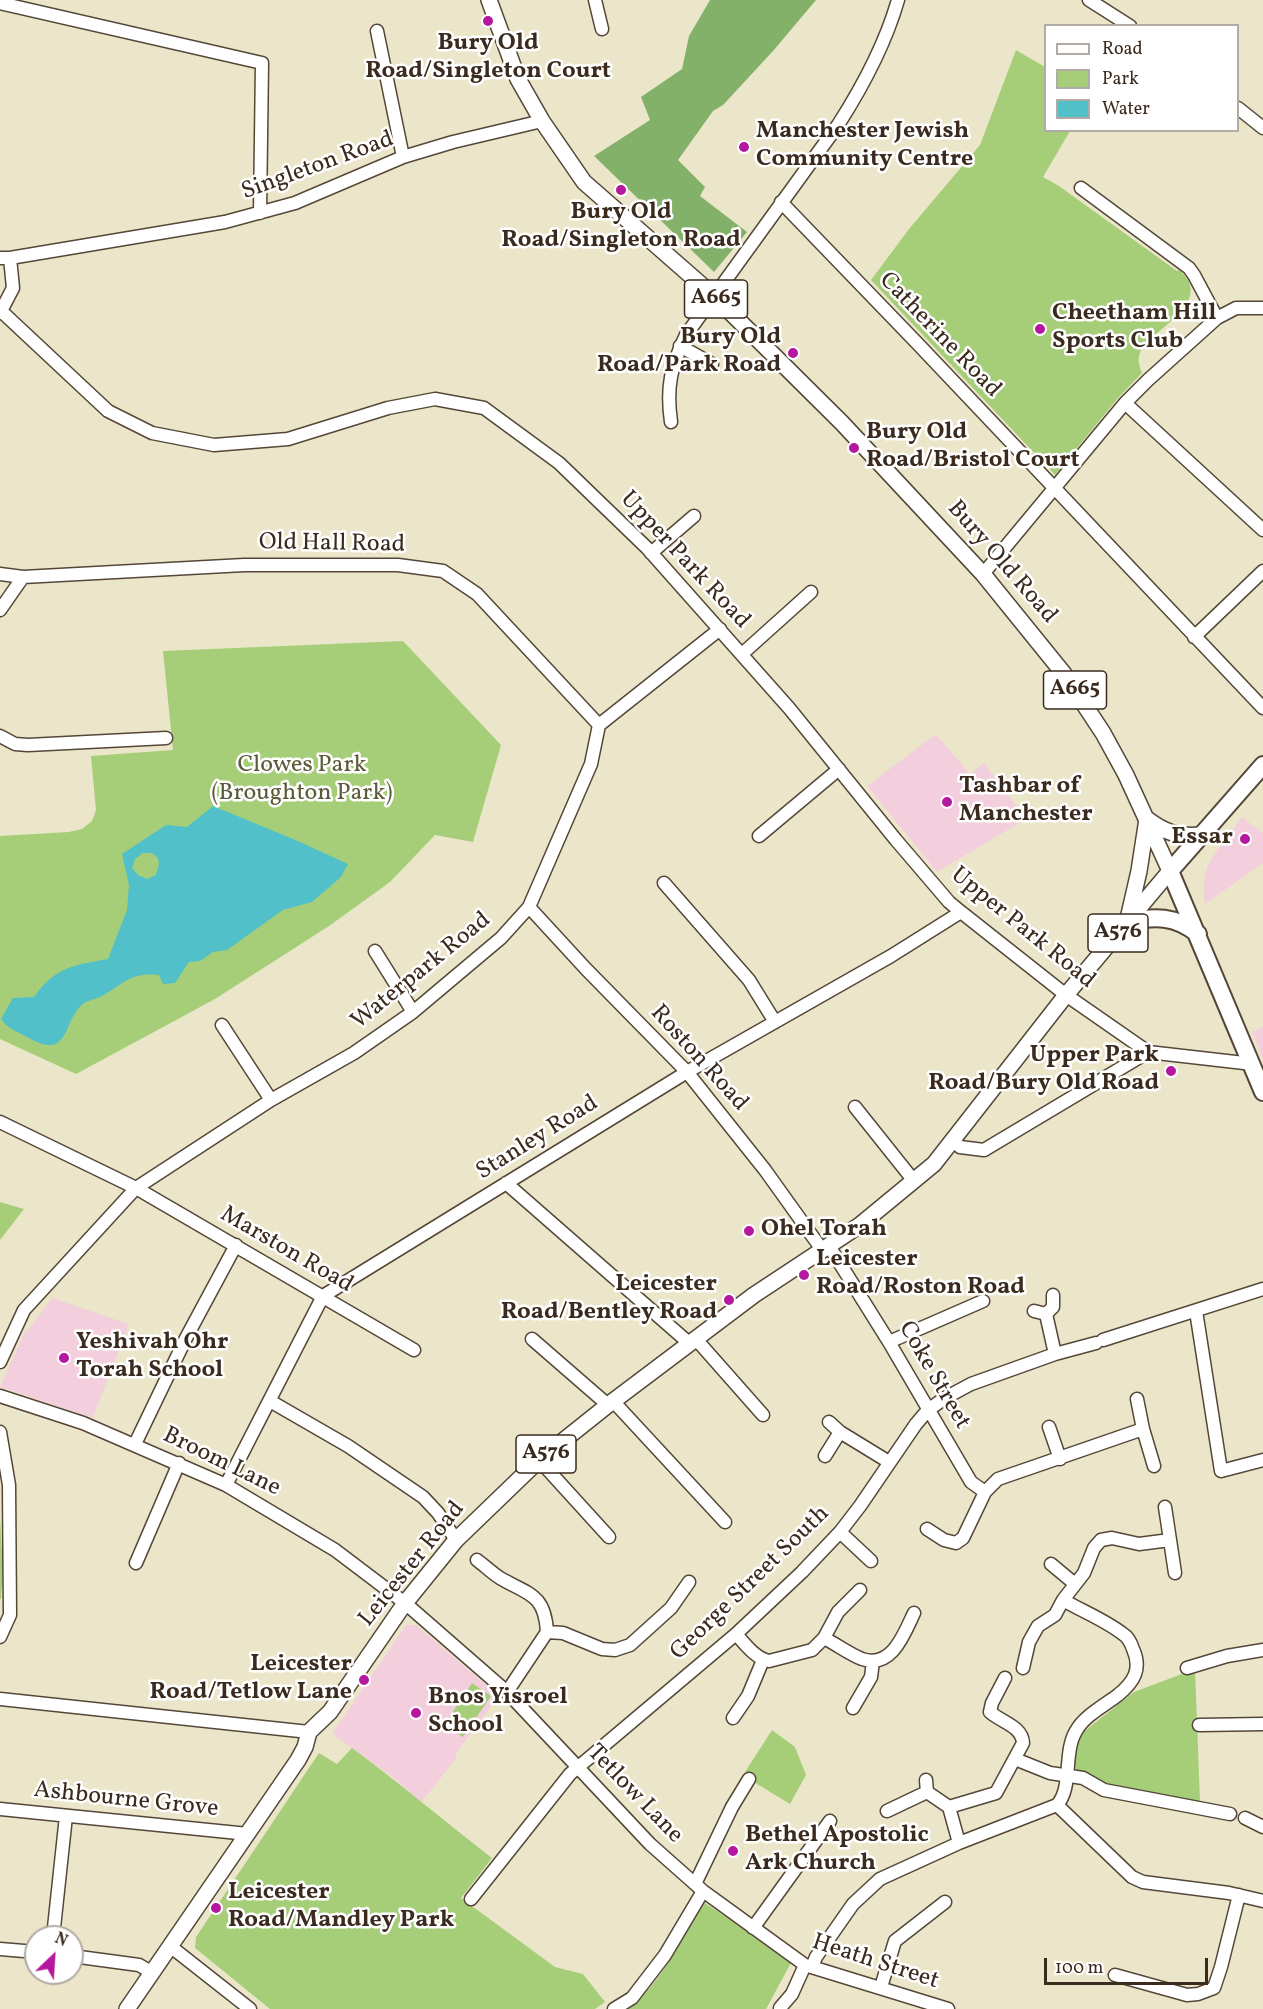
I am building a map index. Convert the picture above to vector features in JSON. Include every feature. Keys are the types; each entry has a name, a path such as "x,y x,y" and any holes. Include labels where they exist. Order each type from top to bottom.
{"highway":[{"name":"A576","path":"1170,871 1263,765"},
{"name":"Bury Old Road","path":"1170,871 1263,1092"},
{"path":"1127,923 1144,918 1164,918 1188,926 1198,935"}],"main road":[{"name":"Bury Old Road","path":"489,0 518,79 542,121 584,182 714,297 842,423 983,574 1064,674 1103,733 1147,819 1170,871"},
{"path":"1127,923 1139,871 1147,819 1175,835 1200,835"},
{"name":"Leicester Road","path":"127,2009 298,1760 309,1732 330,1712 405,1602 456,1540 539,1460 611,1403 754,1295 826,1249 934,1164 1066,995 1170,871"}],"street":[{"path":"595,0 602,29"},
{"path":"671,422 667,396 675,358 680,346 860,91 878,56 898,0"},
{"path":"1089,0 1127,24"},
{"path":"0,3 262,63 260,213"},
{"path":"376,32 403,157"},
{"path":"1239,109 1263,128"},
{"name":"Singleton Road","path":"5,258 225,222 295,203 403,157 453,142 542,121"},
{"path":"1081,188 1189,268 1217,318"},
{"name":"Catherine Road","path":"781,202 1263,708"},
{"name":"Upper Park Road","path":"5,258 13,288 0,312 108,411 152,433 214,444 288,439 388,408 435,399 484,408 559,463 651,552 742,654 949,902 1066,995 1148,1052 1253,1064"},
{"path":"983,574 1125,403 1148,380 1217,318 1236,308 1263,308"},
{"path":"680,346 712,364"},
{"path":"1125,403 1263,530"},
{"path":"651,552 694,516"},
{"name":"Old Hall Road","path":"0,574 23,577 244,565 398,565 443,571 477,594 598,725"},
{"path":"1194,637 1263,571"},
{"path":"0,610 23,577"},
{"path":"742,654 811,592"},
{"path":"598,725 720,629"},
{"name":"Waterpark Road","path":"0,1362 24,1310 136,1188 271,1100 354,1053 413,1012 501,938 529,907 587,772 598,725"},
{"path":"0,736 15,744 28,745 166,738"},
{"path":"759,836 839,769"},
{"path":"664,883 749,980 775,1022"},
{"name":"Roston Road","path":"529,907 585,969 687,1072 826,1249"},
{"name":"Stanley Road","path":"323,1296 687,1072 891,956 961,912"},
{"path":"375,951 413,1012"},
{"path":"222,1025 271,1100"},
{"path":"953,1141 960,1147 984,1150 1148,1052"},
{"path":"855,1107 914,1181"},
{"name":"Marston Road","path":"0,1122 136,1188 414,1350"},
{"path":"506,1183 692,1341 763,1415"},
{"path":"135,1444 186,1338 236,1245"},
{"name":"Coke Street","path":"826,1249 889,1342 971,1482 985,1492"},
{"name":"George Street South","path":"471,1899 577,1767 736,1634 802,1572 840,1532 928,1410 971,1384 1055,1354 1263,1289"},
{"path":"1053,1295 1053,1307 1040,1313 1055,1354"},
{"path":"226,1485 323,1296"},
{"path":"889,1342 983,1302"},
{"path":"1196,1311 1221,1471 1263,1460"},
{"path":"532,1339 611,1403 725,1522"},
{"name":"Broom Lane","path":"0,1396 83,1423 226,1485 335,1550 405,1602"},
{"path":"1137,1399 1154,1466"},
{"path":"270,1401 348,1446 423,1497 438,1513 456,1540"},
{"path":"829,1422 840,1432 889,1462"},
{"path":"1049,1427 1060,1459"},
{"path":"927,1529 944,1540 956,1543 963,1538 985,1492 998,1479 1143,1429"},
{"path":"0,1432 4,1446 2,1468 9,1485 10,1615 0,1637"},
{"path":"825,1456 840,1432"},
{"path":"539,1460 609,1538"},
{"path":"136,1563 179,1463"},
{"path":"1165,1507 1175,1573"},
{"path":"840,1532 872,1561"},
{"path":"1023,1668 1029,1642 1038,1626 1055,1615 1063,1600 1084,1574 1094,1548 1101,1540 1112,1538 1139,1544 1152,1544 1170,1540"},
{"path":"477,1560 500,1578 527,1591 540,1604 547,1624 547,1632 507,1692"},
{"path":"1051,1564 1075,1584"},
{"path":"547,1632 563,1633 602,1649 615,1650 630,1646 671,1608 689,1582"},
{"path":"736,1634 763,1660 774,1661 812,1650 824,1638 838,1612 860,1590"},
{"path":"780,2008 854,1904 880,1880 959,1843 1057,1805 1061,1800 1071,1742 1078,1727 1126,1689 1138,1669 1136,1655 1128,1638 1063,1600"},
{"name":"Tetlow Lane","path":"405,1602 507,1692 650,1844 699,1887"},
{"path":"824,1638 862,1659 873,1660 885,1657 897,1646 914,1613"},
{"path":"1187,1668 1227,1656 1263,1650"},
{"path":"733,1718 748,1696 763,1660"},
{"path":"853,1708 871,1677 873,1660"},
{"path":"949,1807 996,1793 1023,1743 1023,1736 1016,1729 990,1712 992,1703 1005,1678"},
{"path":"0,1699 309,1732"},
{"path":"1199,1725 1263,1724"},
{"path":"1015,1759 1050,1773 1083,1778 1104,1790 1230,1814"},
{"path":"614,2009 632,1998 665,1955 699,1887 732,1807 749,1779"},
{"path":"887,1811 927,1786 949,1807 959,1843"},
{"path":"1057,1805 1132,1877 1143,1882 1239,1895 1263,1901"},
{"name":"Ashbourne Grove","path":"0,1809 248,1834"},
{"path":"54,1925 66,1816"},
{"path":"1245,1818 1263,1827"},
{"path":"753,1928 830,1821"},
{"name":"Heath Street","path":"699,1887 808,1966 880,1987 913,2004 948,2009"},
{"path":"1115,1975 1187,1995 1214,1988 1239,1895"},
{"path":"880,1987 896,1941 945,1902"},
{"path":"170,1946 250,2009"},
{"path":"0,1949 24,1951"},
{"path":"84,1958 139,1965 152,1972"}],"shaded area":[{"name":"Tashbar of Manchester","path":"936,734 970,774 984,763 1026,819 937,872 867,786"},
{"path":"1242,817 1263,833 1263,863 1205,904 1203,887 1207,867"},
{"path":"1263,1027 1263,1060 1252,1032"},
{"name":"Yeshivah Ohr Torah School","path":"52,1298 129,1324 93,1418 0,1387 25,1331"},
{"name":"Bnos Yisroel School","path":"406,1625 416,1625 499,1696 455,1755 457,1757 421,1803 395,1779 333,1732"}],"green space":[{"path":"710,0 816,0 723,105 713,111 678,160 705,187 700,196 747,232 714,272 594,156 650,120 641,97 682,69 689,36"},
{"name":"Cheetham Hill Sports Club","path":"1016,50 1044,66 1044,132 1069,132 1043,177 1059,186 1177,271 1179,270 1189,281 1191,292 1187,303 1141,350 1139,362 1142,373 1118,398 1055,475 871,280 909,229 980,145"},
{"name":"Clowes Park (Broughton Park)","path":"403,641 501,745 473,842 435,835 390,882 329,926 215,999 76,1074 0,1039 0,836 69,832 82,829 92,821 96,810 91,756 173,750 163,651"},
{"path":"0,1202 24,1209 0,1240"},
{"path":"0,1517 3,1570 1,1599 0,1599"},
{"path":"1195,1669 1200,1802 1117,1788 1101,1783 1075,1768 1074,1752 1082,1733 1134,1692"},
{"path":"472,1683 491,1696 463,1737 444,1725"},
{"path":"772,1730 795,1747 806,1775 790,1804 749,1779 745,1772"},
{"path":"352,1748 492,1858 461,1898 555,1967 583,1974 605,2002 595,2009 270,2009 195,1948 196,1937 319,1753 337,1764"},
{"path":"702,1901 792,1961 766,2009 626,2009 639,1999 661,1974"}],"water":[{"path":"213,806 348,864 341,877 312,902 283,910 227,950 213,952 200,961 189,962 175,983 163,984 159,975 140,975 86,1002 78,1009 64,1035 52,1045 42,1044 12,1030 1,1019 13,998 34,997 58,973 85,963 108,959 127,910 129,885 122,854 166,825 187,827","holes":["143,853 152,853 158,858 159,864 156,875 147,879 138,875 132,868 135,859"]}],"place":[{"name":"Bury Old Road/Singleton Court","path":"488,21"},
{"name":"Manchester Jewish Community Centre","path":"744,147"},
{"name":"Bury Old Road/Singleton Road","path":"621,190"},
{"name":"Cheetham Hill Sports Club","path":"1040,329"},
{"name":"Bury Old Road/Park Road","path":"793,353"},
{"name":"Bury Old Road/Bristol Court","path":"854,448"},
{"name":"Tashbar of Manchester","path":"947,802"},
{"name":"Essar","path":"1245,839"},
{"name":"Upper Park Road/Bury Old Road","path":"1171,1071"},
{"name":"Ohel Torah","path":"749,1231"},
{"name":"Leicester Road/Roston Road","path":"804,1275"},
{"name":"Leicester Road/Bentley Road","path":"729,1300"},
{"name":"Yeshivah Ohr Torah School","path":"64,1358"},
{"name":"Leicester Road/Tetlow Lane","path":"364,1680"},
{"name":"Bnos Yisroel School","path":"416,1713"},
{"name":"Bethel Apostolic Ark Church","path":"733,1851"},
{"name":"Leicester Road/Mandley Park","path":"216,1908"}]}
